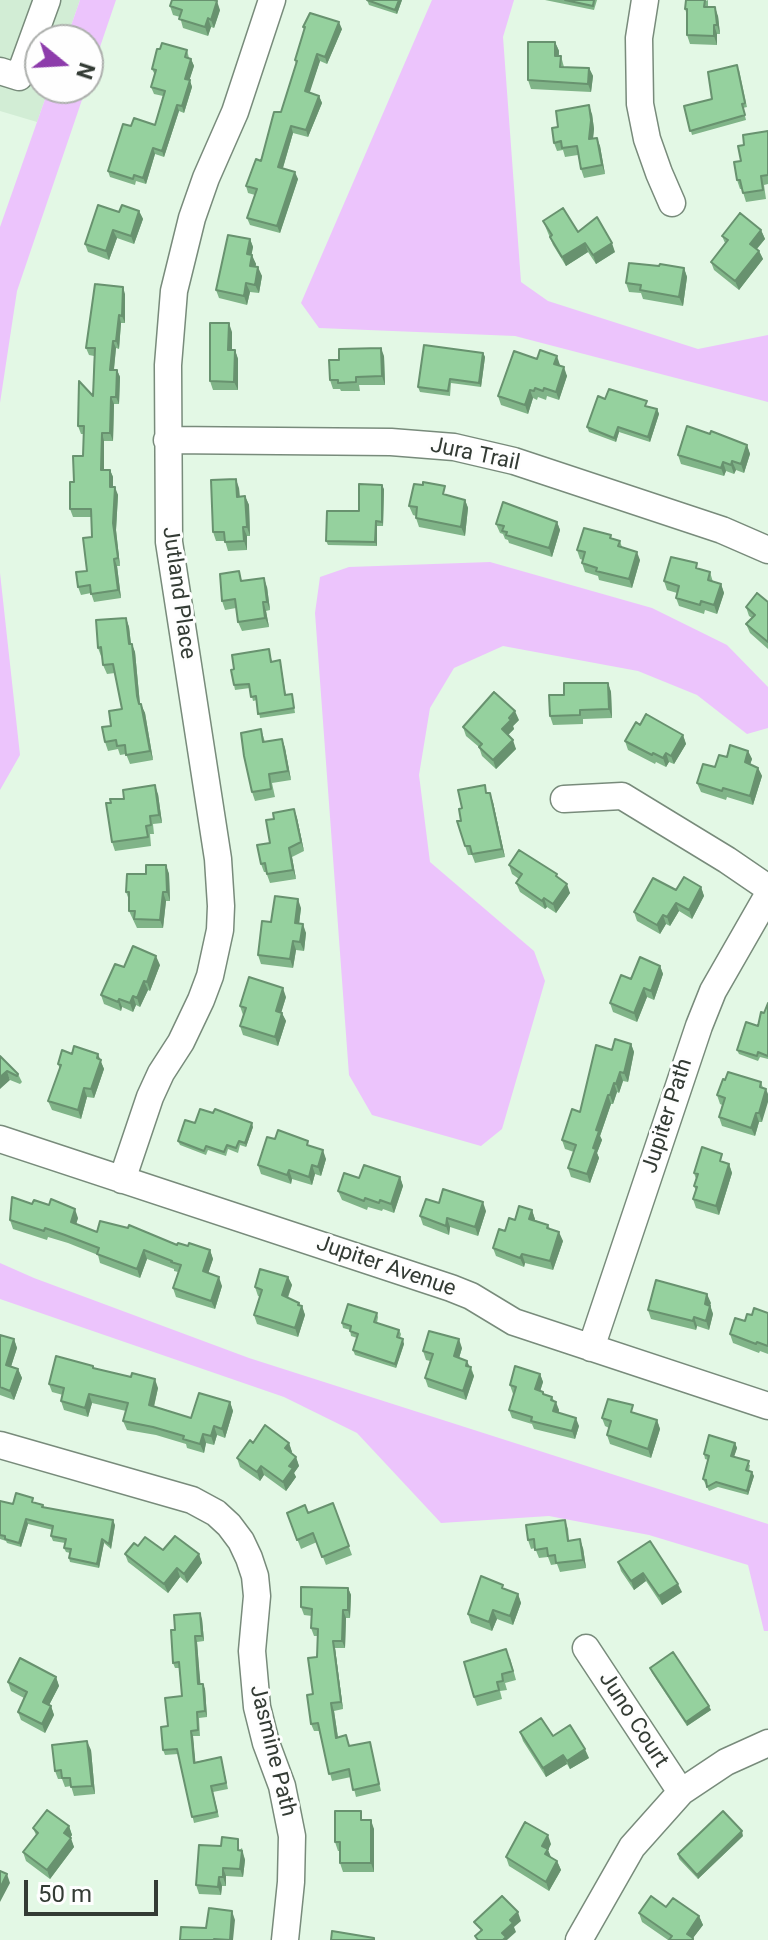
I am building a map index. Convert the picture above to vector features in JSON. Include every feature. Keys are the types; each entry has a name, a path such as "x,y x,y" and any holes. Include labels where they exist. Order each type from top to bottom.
{"street":[{"path":"0,71 19,77 47,0"},
{"name":"Jutland Place","path":"122,1180 150,1097 191,1022 216,953 221,906 218,859 169,542 167,440 170,327 182,254 199,198 235,112 272,0"},
{"path":"645,0 639,38 640,104 647,139 672,203"},
{"name":"Jura Trail","path":"167,440 391,442 454,447 514,461 722,530 768,550"},
{"path":"564,799 622,796 768,888"},
{"name":"Jupiter Path","path":"591,1348 699,1026 725,968 768,895"},
{"name":"Jupiter Avenue","path":"0,1139 451,1288 471,1296 514,1322 768,1406"},
{"name":"Jasmine Path","path":"0,1445 192,1500 216,1513 241,1541 255,1576 257,1596 252,1651 257,1707 282,1786 292,1836 285,1940"},
{"name":"Juno Court","path":"586,1648 681,1792"},
{"path":"579,1940 632,1847 681,1792 726,1762 768,1743"}],"shaded area":[{"path":"0,0 80,0 72,24 24,24 24,104 43,104 37,122 0,111"},
{"path":"80,0 116,0 104,35 104,24 72,24"},
{"path":"432,0 514,0 503,37 521,282 548,301 698,349 768,335 768,402 515,336 319,328 301,303"},
{"path":"43,104 81,104 17,291 0,403 0,227"},
{"path":"490,562 652,608 727,645 768,687 768,728 747,734 697,695 638,671 503,646 454,668 430,708 419,775 430,862 534,951 545,981 502,1129 481,1146 372,1115 349,1075 315,613 320,577 349,567"},
{"path":"0,573 20,755 0,790"},
{"path":"0,1263 249,1358 768,1524 768,1631 764,1631 748,1565 649,1535 549,1516 441,1523 357,1433 284,1397 0,1299"}],"building":[{"path":"172,0 217,1 211,20 208,18 205,27 179,19 182,10 170,6"},
{"path":"367,0 399,0 395,10"},
{"path":"565,0 594,0 593,6"},
{"path":"686,0 705,0 704,7 715,7 717,25 714,25 714,36 687,35"},
{"path":"310,13 339,22 325,57 317,54 305,91 319,96 306,130 291,126 278,167 295,172 277,226 247,218 257,189 246,186 256,159 261,161 274,112 281,112 297,61 303,27"},
{"path":"528,42 555,42 555,56 561,56 560,67 589,68 588,84 528,80"},
{"path":"162,43 187,50 185,57 191,59 185,79 190,80 182,106 177,105 162,151 153,148 143,178 134,175 133,179 108,171 123,124 131,126 134,118 155,125 165,91 151,87 156,70 152,69 157,49"},
{"path":"737,65 745,115 690,131 684,106 712,99 708,72"},
{"path":"589,105 589,139 597,138 602,165 581,169 577,146 562,148 561,141 554,143 552,128 558,127 556,111"},
{"path":"768,131 768,175 761,176 763,190 743,193 734,162 741,161 738,146 744,145 743,135"},
{"path":"98,205 119,212 122,205 139,211 131,236 113,230 106,251 85,244"},
{"path":"563,208 578,232 597,217 612,243 593,255 585,243 562,257 543,221"},
{"path":"740,213 761,230 750,244 759,251 735,281 711,262 728,240 722,236"},
{"path":"228,235 250,239 247,254 252,255 250,266 258,267 255,285 246,283 244,296 216,290"},
{"path":"629,263 684,268 679,297 640,290 641,285 626,283"},
{"path":"95,284 123,287 122,316 119,315 116,341 113,341 110,370 117,370 116,397 111,397 110,433 102,433 101,470 110,470 110,487 115,487 113,523 118,558 114,559 118,590 91,594 90,585 78,587 76,572 87,571 83,538 92,537 91,509 70,509 70,482 74,482 73,456 83,456 84,426 78,426 79,381 93,396 95,348 86,348"},
{"path":"210,323 229,323 228,350 235,350 234,382 210,381"},
{"path":"424,345 483,353 479,383 450,379 448,391 418,387"},
{"path":"381,348 382,376 356,377 356,382 330,380 329,360 339,360 339,349"},
{"path":"540,350 557,356 554,364 564,367 556,392 544,388 543,391 530,390 525,405 498,396 514,351 537,359"},
{"path":"609,389 647,401 645,406 657,409 648,437 618,427 614,438 587,427 598,396 605,399"},
{"path":"687,426 710,434 711,431 747,445 741,464 723,462 721,468 678,455"},
{"path":"236,479 237,497 245,496 247,527 243,527 244,541 225,542 224,532 213,532 211,480"},
{"path":"423,482 445,486 443,494 465,500 461,527 416,518 417,507 409,506 414,484 423,485"},
{"path":"359,484 382,485 382,522 376,521 375,542 326,541 327,511 359,511"},
{"path":"503,502 557,522 549,548 506,535 507,532 502,531 504,526 496,524"},
{"path":"584,528 611,535 610,538 620,541 618,546 637,552 629,579 596,571 597,568 582,563 585,552 577,550"},
{"path":"671,557 697,563 696,568 710,572 708,580 721,584 714,605 701,601 700,605 676,598 679,586 664,581"},
{"path":"239,571 241,581 264,578 265,618 238,622 235,599 222,601 220,574"},
{"path":"757,593 768,602 768,642 746,624 755,615 746,607"},
{"path":"126,618 137,696 150,751 126,755 125,745 117,746 116,740 105,742 102,727 111,726 109,711 122,709 113,664 103,665 101,647 98,648 96,620"},
{"path":"269,649 271,662 280,660 285,695 292,694 294,708 258,714 256,696 251,697 249,684 234,685 232,655"},
{"path":"564,683 608,683 609,709 580,710 580,715 550,716 549,695 564,695"},
{"path":"494,692 515,711 502,729 513,740 493,760 479,747 482,744 463,727"},
{"path":"646,714 683,735 671,756 666,753 663,758 652,755 625,741 636,722 640,725"},
{"path":"261,729 263,742 282,739 288,771 269,774 271,789 252,792 241,733"},
{"path":"730,745 748,751 745,762 758,768 750,796 697,783 703,764 715,767 719,755 727,757"},
{"path":"155,785 159,815 150,816 151,825 146,826 148,837 112,842 106,803 111,803 110,799 124,799 123,790"},
{"path":"485,785 486,793 490,793 502,849 472,854 470,846 465,846 457,821 461,821 459,809 462,808 458,790"},
{"path":"294,809 301,842 289,848 293,870 267,874 265,863 261,864 257,845 270,843 266,820 274,819 273,813"},
{"path":"519,850 567,884 553,904 544,898 542,901 516,883 522,874 509,865"},
{"path":"146,865 166,865 167,892 163,892 160,920 134,919 135,911 129,911 127,874 146,874"},
{"path":"684,877 701,887 689,910 676,903 657,925 634,912 653,878 676,890"},
{"path":"275,896 298,899 295,923 303,924 300,942 293,941 290,959 258,955 262,921 271,922"},
{"path":"133,946 156,956 147,982 144,981 137,998 133,996 130,1003 119,999 118,1002 101,995 115,964 124,967"},
{"path":"640,957 660,966 651,991 644,988 634,1013 610,1003 621,975 631,979"},
{"path":"249,977 283,988 276,1011 282,1013 275,1037 240,1026 246,1008 240,1006"},
{"path":"768,1003 768,1056 737,1050 746,1022 758,1026 761,1012 764,1013"},
{"path":"615,1039 631,1044 624,1073 620,1072 608,1095 596,1130 599,1131 593,1148 596,1149 587,1174 568,1168 576,1145 562,1140 572,1109 580,1112 596,1045 612,1050"},
{"path":"74,1046 98,1054 97,1058 101,1060 91,1089 84,1088 78,1110 48,1101 61,1065 58,1064 62,1050 72,1054"},
{"path":"0,1056 17,1076 7,1071 0,1077"},
{"path":"728,1072 761,1082 760,1087 766,1089 751,1128 719,1117 725,1098 717,1095"},
{"path":"200,1109 213,1113 215,1109 252,1123 245,1143 239,1141 236,1148 227,1145 224,1152 206,1146 204,1151 178,1141 185,1120 195,1123"},
{"path":"278,1130 323,1150 318,1167 312,1165 309,1177 289,1170 287,1175 258,1165 267,1137 275,1139"},
{"path":"702,1147 722,1154 720,1161 729,1164 716,1206 693,1199 698,1174 694,1173"},
{"path":"364,1165 400,1177 391,1204 365,1198 364,1201 338,1191 344,1173 359,1178"},
{"path":"443,1189 483,1202 475,1227 447,1218 446,1226 420,1216 426,1199 439,1203"},
{"path":"12,1197 32,1204 34,1200 49,1205 51,1199 75,1209 71,1222 97,1232 100,1221 128,1228 129,1225 177,1245 188,1246 189,1243 210,1250 203,1271 219,1277 211,1301 173,1288 181,1265 172,1261 144,1250 137,1269 97,1254 99,1248 45,1228 44,1231 10,1220"},
{"path":"519,1206 532,1210 529,1219 559,1232 550,1261 522,1254 520,1258 493,1248 499,1229 505,1231 509,1218 515,1220"},
{"path":"260,1269 288,1277 282,1295 302,1306 295,1328 254,1315 262,1290 255,1287"},
{"path":"656,1280 707,1294 705,1304 710,1306 706,1321 694,1317 693,1321 648,1310"},
{"path":"348,1304 377,1313 374,1322 399,1330 397,1337 403,1339 395,1364 353,1350 358,1334 350,1331 351,1326 342,1323"},
{"path":"754,1308 768,1313 768,1346 730,1334 735,1318 745,1321"},
{"path":"429,1331 459,1339 454,1356 467,1361 466,1366 471,1367 463,1391 425,1378 433,1354 423,1351"},
{"path":"0,1335 14,1339 6,1365 18,1369 10,1391 0,1387"},
{"path":"56,1356 131,1377 132,1373 155,1379 149,1405 191,1418 199,1393 230,1402 222,1429 214,1426 211,1436 203,1434 200,1444 183,1439 184,1436 123,1421 128,1403 89,1394 85,1408 61,1401 64,1388 49,1384"},
{"path":"515,1366 540,1374 535,1389 552,1397 551,1400 556,1402 553,1411 576,1418 572,1431 531,1421 532,1417 509,1410 516,1387 510,1385"},
{"path":"608,1399 633,1405 631,1412 657,1420 648,1449 607,1435 611,1421 602,1418"},
{"path":"265,1425 289,1443 285,1448 296,1457 289,1466 293,1468 283,1482 261,1466 257,1472 237,1458 250,1440 253,1443"},
{"path":"709,1435 735,1443 731,1456 749,1461 746,1470 752,1472 747,1491 716,1482 707,1487 703,1479 709,1456 704,1454"},
{"path":"16,1493 33,1498 32,1502 42,1507 113,1520 109,1544 102,1539 97,1564 69,1558 71,1549 64,1548 66,1539 51,1536 53,1526 26,1519 19,1543 0,1535 0,1501 13,1504"},
{"path":"333,1503 349,1546 322,1557 313,1533 297,1540 287,1513 305,1505 308,1513"},
{"path":"565,1520 568,1541 580,1539 583,1560 556,1563 555,1555 548,1556 547,1548 535,1550 534,1539 528,1540 526,1525"},
{"path":"175,1536 199,1554 184,1574 177,1568 164,1584 125,1554 134,1543 138,1546 145,1537 163,1550"},
{"path":"650,1541 678,1584 659,1596 643,1573 631,1581 618,1562"},
{"path":"481,1576 518,1594 510,1616 493,1610 489,1622 468,1614"},
{"path":"301,1587 348,1588 348,1610 343,1610 342,1641 333,1641 341,1702 331,1703 336,1738 346,1735 349,1746 370,1742 379,1784 353,1790 349,1769 329,1774 318,1723 311,1724 307,1695 313,1694 308,1658 317,1657 318,1629 311,1628 312,1609 301,1607"},
{"path":"200,1613 202,1636 195,1636 198,1684 203,1684 205,1711 197,1712 198,1730 191,1731 194,1763 221,1757 226,1783 211,1786 217,1812 192,1817 177,1749 163,1750 161,1727 168,1726 165,1698 182,1696 179,1662 173,1663 171,1630 175,1630 174,1615"},
{"path":"506,1649 513,1671 502,1674 503,1681 497,1682 499,1690 474,1697 464,1662"},
{"path":"673,1652 709,1706 686,1722 650,1668"},
{"path":"20,1658 56,1677 43,1702 51,1706 42,1724 18,1712 27,1692 8,1682"},
{"path":"541,1718 553,1736 570,1725 585,1749 567,1761 563,1755 543,1768 520,1732"},
{"path":"87,1741 92,1786 71,1787 70,1778 62,1778 61,1770 55,1771 52,1745"},
{"path":"47,1810 69,1826 64,1833 71,1838 47,1870 23,1852 38,1833 33,1828"},
{"path":"335,1811 361,1811 361,1820 371,1820 371,1863 340,1863 340,1842 335,1842"},
{"path":"723,1811 742,1831 697,1875 678,1854"},
{"path":"525,1822 548,1835 542,1846 548,1849 545,1854 557,1861 546,1882 506,1857"},
{"path":"222,1837 238,1839 238,1850 242,1851 240,1869 223,1868 218,1887 196,1885 199,1845 221,1846"},
{"path":"0,1871 7,1874 0,1888"},
{"path":"502,1896 518,1912 510,1920 513,1923 502,1933 506,1937 503,1940 478,1940 475,1936 482,1930 474,1922"},
{"path":"651,1896 666,1907 673,1898 699,1916 687,1934 692,1940 669,1940 672,1936 639,1913"},
{"path":"209,1908 232,1911 230,1940 180,1940 181,1927 206,1928"},
{"path":"332,1931 374,1938 374,1940 331,1940"}]}
